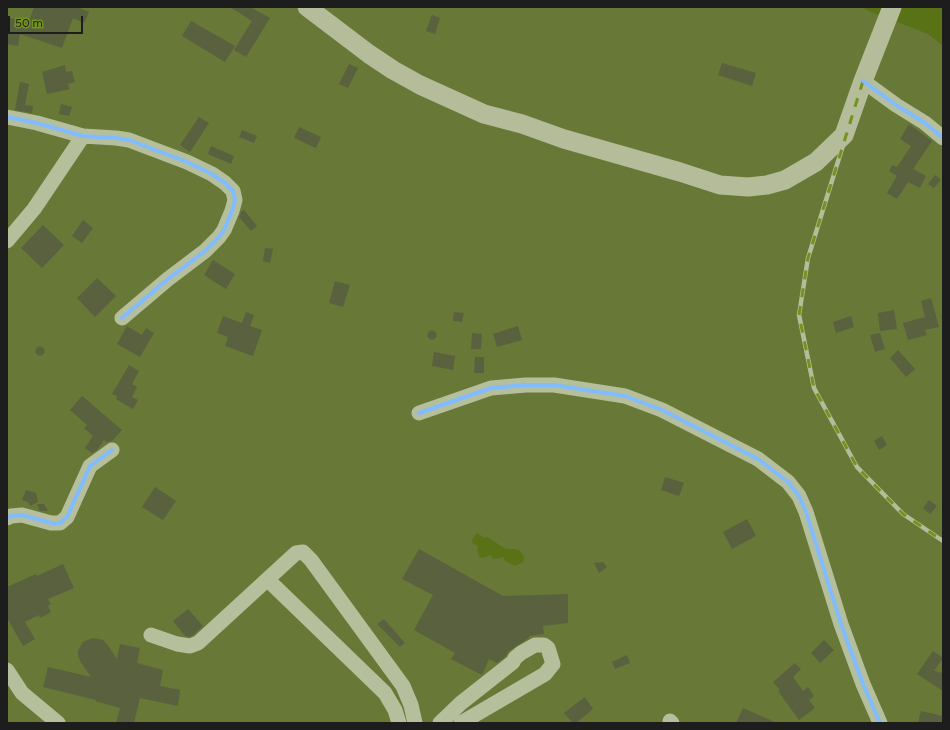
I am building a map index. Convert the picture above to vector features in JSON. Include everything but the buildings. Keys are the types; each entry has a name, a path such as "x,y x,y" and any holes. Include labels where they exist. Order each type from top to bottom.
{"main road":[{"path":"307,7 368,54 387,66 420,85 484,114 522,124 564,139 720,185 748,187 767,185 785,180 816,162 844,135 892,7"}],"street":[{"path":"863,81 896,105 925,123 943,138"},
{"path":"7,117 37,123 83,136 129,140 187,162 212,174 233,191 235,196 232,211 224,230 213,244 122,318"},
{"path":"7,241 34,209 83,136"},
{"path":"419,414 491,388 526,385 554,385 625,396 662,410 758,459 788,482 799,496 806,512 841,624 863,684 880,723"},
{"path":"7,518 22,515 50,523 60,523 67,517 90,466 112,450"},
{"path":"151,635 177,644 190,646 198,643 296,553 303,552 311,560 403,686 411,705 415,723"},
{"path":"268,580 386,694 395,710 399,723"},
{"path":"440,723 461,703 513,662 521,653 535,645 548,648 553,664 545,674 461,723"},
{"path":"7,670 22,693 58,723"}],"shaded area":[{"path":"863,7 943,7 943,46 928,34 866,10"},
{"path":"477,533 485,538 487,537 506,549 515,549 520,551 524,558 523,562 515,566 505,561 503,557 496,559 492,558 491,555 483,558 480,557 477,551 478,546 471,542"}],"railway":[{"path":"863,81 808,258 799,315 814,388 857,467 903,514 943,541"}],"cycle path":[{"path":"863,81 896,105 925,123 943,138"},
{"path":"7,117 37,123 83,136 129,140 187,162 212,174 233,191 235,200 232,211 224,230 219,237 205,251 168,279 122,318"},
{"path":"419,413 491,388 526,385 554,385 625,396 662,410 758,459 788,482 799,496 806,512 841,624 863,684 880,723"},
{"path":"7,518 22,515 51,523 60,523 67,517 90,466 112,450"}]}
